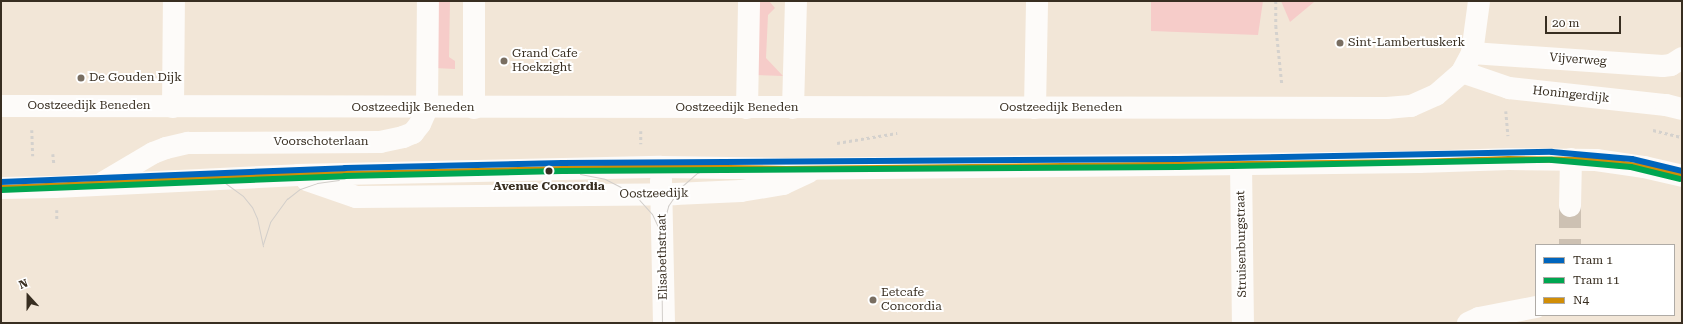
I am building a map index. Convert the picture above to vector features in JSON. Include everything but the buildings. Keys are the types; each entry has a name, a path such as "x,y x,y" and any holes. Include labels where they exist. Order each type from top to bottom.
{"street":[{"path":"173,107 174,1"},
{"name":"Voorschoterlaan","path":"101,184 153,153 166,148 188,144 389,140 413,133 420,124 427,108 428,1"},
{"path":"474,1 474,108"},
{"path":"747,108 749,1"},
{"path":"793,108 796,1"},
{"path":"1035,108 1037,1"},
{"path":"1472,53 1479,1"},
{"name":"Oostzeedijk Beneden","path":"1,106 427,108 1387,108 1411,106 1436,95 1446,88 1462,72 1472,53"},
{"name":"Vijverweg","path":"1472,53 1663,66 1671,65 1682,58"},
{"name":"Honingerdijk","path":"1462,72 1509,88 1666,105 1682,109"},
{"path":"1570,206 1571,159"},
{"path":"1241,164 1571,159 1623,163 1682,176"},
{"name":"Oostzeedijk","path":"1,188 298,175 661,166 817,168 1241,164"},
{"name":"Struisenburgstraat","path":"1241,164 1243,323"},
{"name":"Elisabethstraat","path":"661,166 664,323"},
{"name":"Oostzeedijk","path":"298,175 309,181 356,197 662,194 708,193 783,184 817,168"},
{"path":"1468,323 1479,318 1535,307"}],"path":[{"path":"1276,1 1276,26 1285,109"},
{"path":"1506,115 1508,139"},
{"path":"32,126 33,156"},
{"path":"836,143 898,133"}],"shaded area":[{"path":"435,1 450,1 449,57 455,61 455,69 435,68"},
{"path":"756,1 769,1 775,8 768,15 766,58 783,76 754,75"},
{"path":"1151,1 1263,1 1258,35 1151,31"},
{"path":"1281,1 1313,1 1314,2 1290,22"}],"tunnel":[{"path":"1570,206 1570,244"}],"tram line":[{"name":"1","path":"1,182 345,168 562,163 1178,159 1552,152 1632,159 1682,171"},
{"name":"11","path":"1,190 345,176 562,171 1178,167 1552,160 1631,167 1680,179"},
{"path":"662,323 661,246 662,229 668,206 681,187 697,173 721,164 742,162"},
{"path":"580,174 605,179 634,194 652,214 659,229 660,236"},
{"path":"175,175 209,177 221,180 243,196 252,207 257,218 263,246"},
{"path":"263,244 270,222 287,199 300,189 317,183 339,180"}],"transit line":[{"name":"N4","path":"1,188 298,175 661,167 786,169 1419,162 1509,159 1596,160 1644,167 1682,176"}],"place":[{"name":"Sint-Lambertuskerk","path":"1340,43"},
{"name":"Grand Cafe Hoekzight","path":"504,61"},
{"name":"De Gouden Dijk","path":"81,78"},
{"name":"Avenue Concordia","path":"549,171"},
{"name":"Eetcafe Concordia","path":"873,300"}]}
